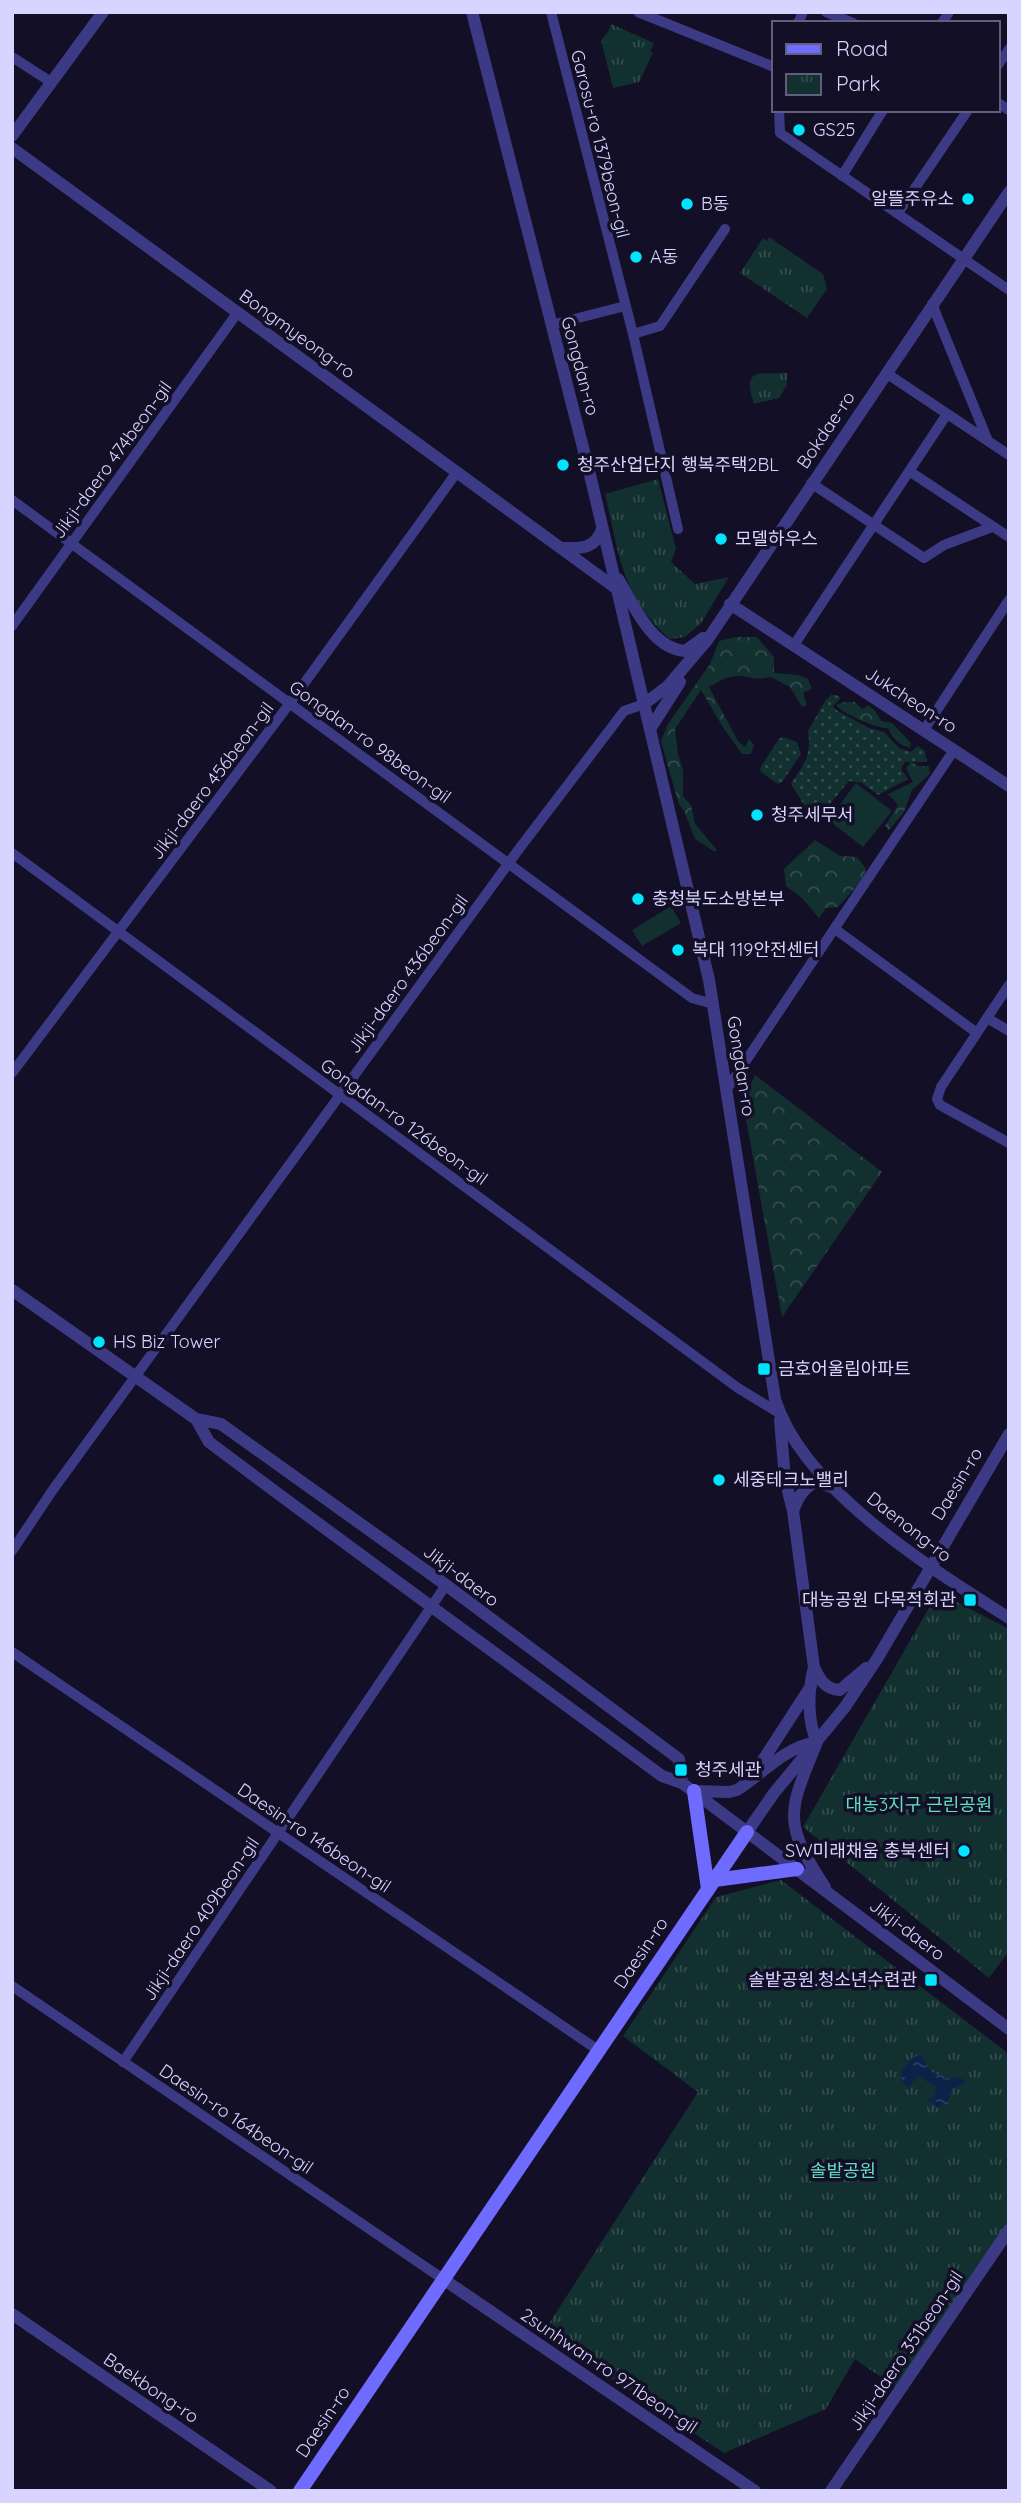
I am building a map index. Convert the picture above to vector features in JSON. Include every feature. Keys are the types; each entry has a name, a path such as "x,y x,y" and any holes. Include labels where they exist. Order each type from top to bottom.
{"main road":[{"path":"688,1787 711,1884 797,1869"},
{"name":"Daesin-ro","path":"300,2491 747,1832"}],"street":[{"path":"12,136 103,12"},
{"name":"Gongdan-ro","path":"472,12 612,568 713,1004 779,1413"},
{"name":"Garosu-ro 1379beon-gil","path":"551,12 633,334 678,529"},
{"path":"827,12 848,21"},
{"path":"641,13 772,67"},
{"path":"12,57 51,82"},
{"path":"779,112 780,133 1009,290"},
{"path":"842,176 882,112"},
{"path":"898,213 967,112"},
{"name":"Bongmyeong-ro","path":"12,148 617,589"},
{"name":"Bokdae-ro","path":"644,704 668,686 711,634 1009,191"},
{"path":"633,334 660,326 725,229"},
{"path":"932,304 988,441"},
{"path":"551,325 625,306"},
{"name":"Jikji-daero 474beon-gil","path":"12,626 238,312"},
{"path":"886,373 1009,456"},
{"path":"794,645 947,414"},
{"path":"909,471 1009,537"},
{"name":"Jikji-daero 456beon-gil","path":"12,1073 290,703 457,472"},
{"path":"811,483 924,558 944,545 992,527"},
{"name":"Gongdan-ro 98beon-gil","path":"12,500 692,998 713,1004"},
{"path":"561,548 590,546 597,541 602,529"},
{"path":"612,568 649,627 665,645 685,651 711,634"},
{"path":"924,730 1009,600"},
{"name":"Jukcheon-ro","path":"730,604 1009,786"},
{"path":"650,729 711,634"},
{"name":"Jikji-daero 436beon-gil","path":"12,1550 52,1491 509,862 624,711 644,704"},
{"path":"727,1089 954,750"},
{"name":"Gongdan-ro 126beon-gil","path":"12,853 727,1380 779,1413"},
{"path":"835,929 977,1033"},
{"path":"1009,985 941,1087 937,1099 940,1105 1009,1143"},
{"path":"987,1018 1009,1031"},
{"name":"Jikji-daero","path":"12,1290 195,1419 209,1442 338,1539 433,1605 662,1776 688,1787 1009,2029"},
{"path":"779,1413 785,1479 793,1511 814,1667 820,1681 831,1689 840,1690 877,1659"},
{"name":"Daenong-ro","path":"779,1413 801,1449 861,1513 930,1567 1009,1618"},
{"name":"Jikji-daero","path":"195,1419 221,1424 446,1585 679,1759 688,1787"},
{"name":"Daesin-ro","path":"747,1832 774,1793 845,1707 877,1659 1009,1434"},
{"path":"793,1511 797,1499 815,1482 837,1489"},
{"name":"Jikji-daero 409beon-gil","path":"123,2062 446,1585"},
{"name":"Daesin-ro 146beon-gil","path":"12,1652 598,2050"},
{"path":"814,1667 811,1729 817,1742 795,1796 792,1820 807,1856 830,1894"},
{"path":"749,1782 811,1686"},
{"path":"688,1787 729,1792 749,1782 778,1757 817,1742"},
{"name":"Daesin-ro 164beon-gil","path":"12,1986 443,2279"},
{"name":"Jikji-daero 351beon-gil","path":"831,2491 1009,2230"},
{"name":"2sunhwan-ro 971beon-gil","path":"443,2279 755,2491"},
{"name":"Baekbong-ro","path":"12,2314 271,2491"}],"green space":[{"path":"611,24 654,43 650,51 653,53 639,82 613,88 601,40"},
{"path":"769,237 823,274 827,289 807,318 740,273 763,238 767,241"},
{"path":"787,373 787,385 779,398 754,404 750,384 755,375"},
{"path":"658,479 676,549 671,562 695,584 729,577 701,623 685,637 670,639 641,607 624,573 605,494"},
{"path":"735,637 757,637 774,657 774,673 798,675 808,679 812,689 803,693 807,705 802,707 790,687 771,677 759,679 736,676 709,687 738,741 745,747 749,739 754,745 751,754 742,754 701,690 675,729 683,770 683,796 691,805 695,824 717,850 715,852 695,839 678,802 661,741 668,724 710,664 719,641"},
{"path":"831,695 841,698 833,706 836,710 869,728 884,732 899,748 911,752 918,746 925,751 927,762 905,762 901,769 908,779 878,795 862,783 849,781 824,811 819,824 812,818 791,784 808,753 808,731"},
{"path":"855,702 862,709 869,705 881,721 892,723 911,743 910,748 897,741 888,728 860,720 836,705"},
{"path":"783,737 797,742 801,754 778,784 761,772 760,768"},
{"path":"911,762 919,766 929,766 930,774 912,790 904,812 889,830 885,826 898,805 888,794 913,782 906,768"},
{"path":"856,783 892,811 863,847 828,820"},
{"path":"815,840 840,856 857,857 866,869 864,878 838,907 826,908 819,918 802,898 786,886 784,869"},
{"path":"671,906 681,923 642,946 632,930"},
{"path":"755,1075 882,1172 782,1317 743,1103"},
{"name":"대농3지구 근린공원","path":"938,1592 1009,1629 1009,1951 989,1978 803,1827"},
{"name":"솔밭공원","path":"781,1880 1009,2054 1009,2221 895,2387 855,2359 826,2409 724,2453 543,2333 698,2092 623,2036 716,1897"}],"water":[{"path":"921,2054 935,2074 944,2074 945,2079 957,2077 965,2080 965,2083 952,2089 948,2104 940,2105 940,2109 927,2099 935,2097 936,2087 918,2076 908,2088 902,2081 901,2072 912,2058"}],"place":[{"name":"GS25","path":"799,130"},
{"name":"알뜰주유소","path":"968,199"},
{"name":"B동","path":"687,204"},
{"name":"A동","path":"636,257"},
{"name":"청주산업단지 행복주택2BL","path":"563,465"},
{"name":"모델하우스","path":"721,539"},
{"name":"청주세무서","path":"757,815"},
{"name":"충청북도소방본부","path":"638,899"},
{"name":"복대 119안전센터","path":"678,950"},
{"name":"HS Biz Tower","path":"99,1342"},
{"name":"금호어울림아파트","path":"764,1369"},
{"name":"세중테크노밸리","path":"719,1480"},
{"name":"대농공원 다목적회관","path":"970,1600"},
{"name":"청주세관","path":"681,1770"},
{"name":"SW미래채움 충북센터","path":"964,1851"},
{"name":"솔밭공원.청소년수련관","path":"931,1980"}]}
